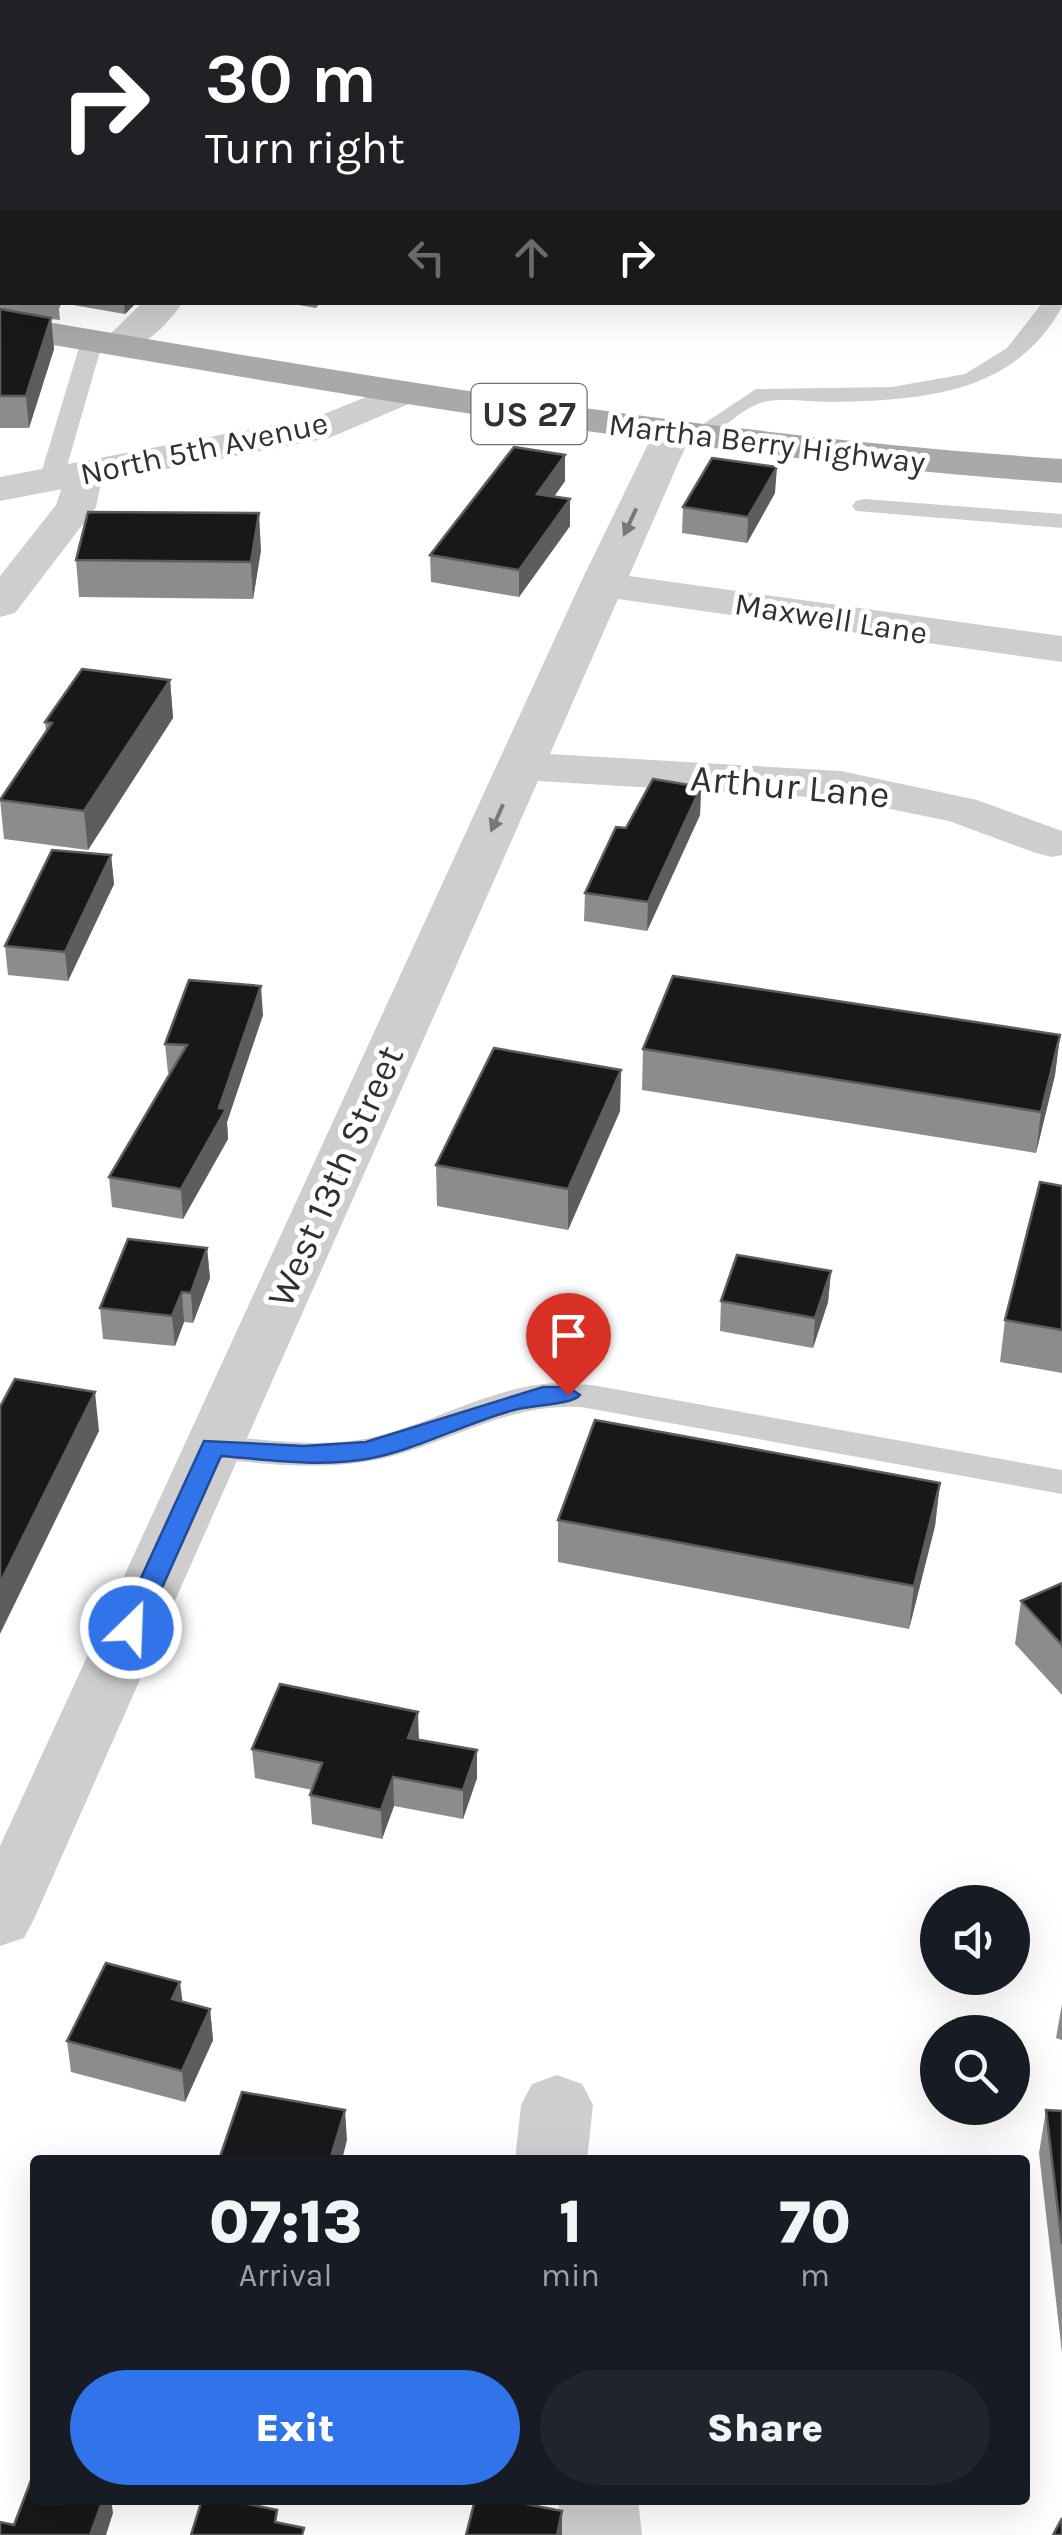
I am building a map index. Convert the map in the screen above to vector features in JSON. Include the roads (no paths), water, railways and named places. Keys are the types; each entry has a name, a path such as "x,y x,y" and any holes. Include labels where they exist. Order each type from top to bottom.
{"main road":[{"name":"Martha Berry Highway","path":"0,325 403,394 684,435 928,462 1062,471"}],"street":[{"path":"105,343 160,305"},
{"name":"North 5th Avenue","path":"0,489 329,426 403,394"},
{"name":"West 13th Street","path":"0,1920 601,584 684,435"},
{"path":"0,604 76,507 67,477"},
{"name":"Maxwell Lane","path":"601,584 1000,644 1062,649"},
{"name":"Arthur Lane","path":"521,766 841,784 961,810 1052,843"},
{"path":"599,2505 602,2535"}],"lane":[{"path":"684,435 756,396 892,394 972,380 1014,352 1043,322 1052,305"},
{"path":"67,477 105,343"},
{"path":"864,506 1062,521"},
{"path":"213,1447 304,1455 368,1450 504,1404 543,1395 568,1395 592,1396 1062,1482"}]}
